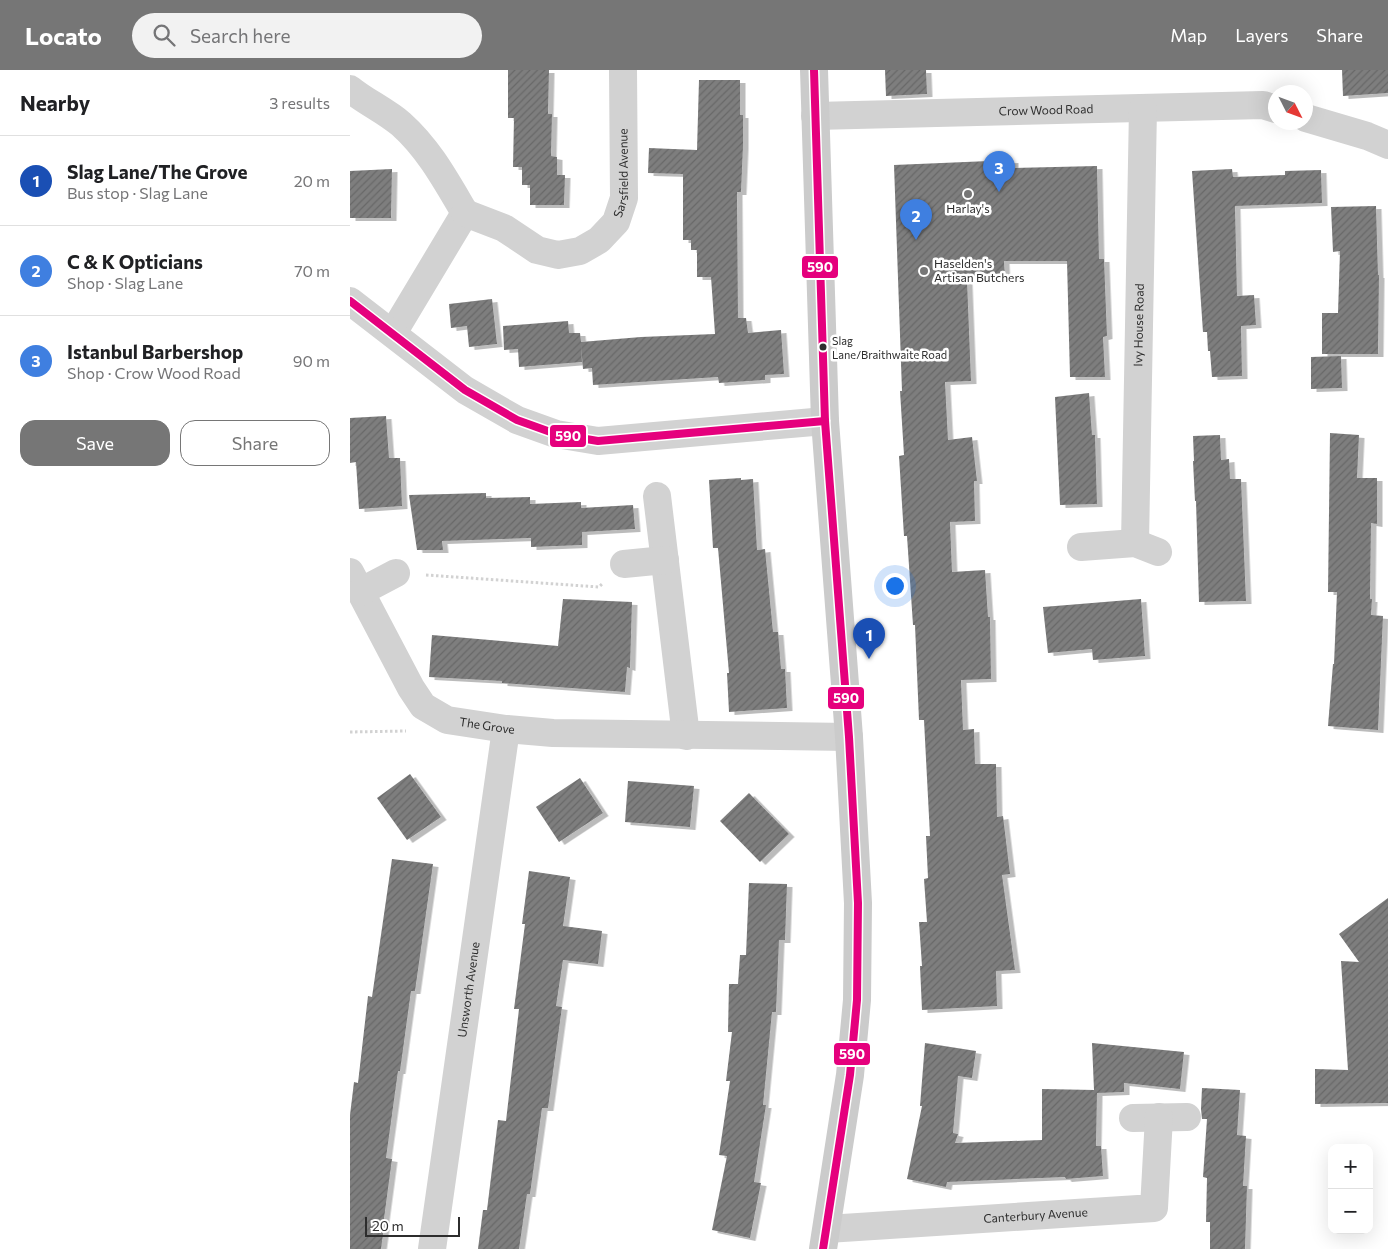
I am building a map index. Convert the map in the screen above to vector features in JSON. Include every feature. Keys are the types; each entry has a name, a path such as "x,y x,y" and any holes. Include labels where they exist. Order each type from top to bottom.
{"street":[{"name":"Sarsfield Avenue","path":"464,213 504,228 537,250 558,255 580,251 599,240 616,222 624,198 623,70"},
{"path":"814,70 825,421 850,737 858,903 857,1000 850,1076 825,1239"},
{"path":"350,89 400,123 422,144 464,213 393,333"},
{"name":"Crow Wood Road","path":"815,116 1263,105 1268,107"},
{"name":"Ivy House Road","path":"1081,547 1146,548 1143,108"},
{"path":"1313,120 1367,136 1388,145"},
{"path":"350,301 464,390 517,420 556,434 598,441 825,421"},
{"path":"657,496 686,736"},
{"path":"624,564 665,560"},
{"name":"The Grove","path":"396,573 355,582 411,688 423,706 447,720 506,729 553,733 850,737"},
{"name":"Unsworth Avenue","path":"432,1249 506,729"},
{"name":"Canterbury Avenue","path":"825,1239 1154,1208 1160,1117"},
{"path":"1133,1118 1187,1117"}],"path":[{"path":"396,573 599,587 624,564"},
{"path":"350,732 409,732 447,720"}],"building":[{"path":"508,70 549,70 548,114 552,114 551,156 557,157 557,175 565,175 564,205 530,205 530,185 522,185 522,167 513,167 514,118 508,118"},
{"path":"885,70 926,70 927,94 886,96"},
{"path":"1342,70 1388,70 1388,93 1343,96"},
{"path":"699,80 740,80 740,115 743,115 743,146 741,192 737,192 738,318 746,318 748,333 781,330 784,374 765,375 765,380 719,383 718,377 593,385 592,368 583,369 581,345 582,362 519,367 518,349 504,350 503,326 568,321 569,333 580,333 581,342 715,334 711,277 697,277 697,250 691,250 691,240 683,240 683,174 648,173 649,148 697,150"},
{"path":"1013,160 1013,168 1097,166 1099,259 1104,259 1107,336 1103,337 1105,377 1070,377 1067,261 1004,261 1005,279 967,280 971,381 945,382 948,440 972,437 977,481 974,481 975,521 950,522 952,572 985,570 988,617 990,617 991,679 961,680 963,730 974,729 975,764 996,764 997,817 1003,816 1010,874 1002,875 1015,970 996,971 997,1006 922,1010 919,922 927,922 924,879 928,878 926,836 930,836 924,720 919,720 915,625 913,625 907,536 904,536 899,456 904,455 900,391 902,391 894,165"},
{"path":"392,169 391,218 350,218 350,171"},
{"path":"1232,169 1233,177 1285,175 1285,171 1321,170 1322,203 1235,206 1237,296 1254,295 1256,325 1241,326 1242,376 1212,377 1207,332 1203,332 1192,171"},
{"path":"1376,206 1379,275 1378,354 1322,354 1322,313 1338,313 1340,251 1333,252 1331,207"},
{"path":"492,299 497,344 469,347 467,326 451,328 449,304"},
{"path":"1341,356 1342,388 1311,389 1311,357"},
{"path":"1089,393 1092,435 1095,435 1097,504 1060,505 1055,397"},
{"path":"386,416 389,458 400,458 402,506 359,509 356,462 350,463 350,418"},
{"path":"1330,433 1359,435 1357,478 1377,478 1377,524 1371,523 1370,599 1372,599 1371,615 1383,616 1378,730 1328,726 1334,664 1337,592 1328,592"},
{"path":"1220,435 1221,460 1229,459 1230,479 1241,479 1246,601 1199,602 1193,436"},
{"path":"741,478 741,480 753,479 757,550 765,549 773,632 778,632 781,669 785,669 787,708 729,712 727,673 729,673 718,548 713,548 709,480"},
{"path":"486,493 486,498 530,497 530,504 581,502 581,508 633,505 635,529 582,532 582,545 531,547 531,538 442,541 443,550 417,550 409,495"},
{"path":"563,599 632,602 630,668 627,667 625,692 502,683 502,681 429,677 432,635 558,646"},
{"path":"1141,599 1145,656 1093,660 1092,649 1048,653 1043,607"},
{"path":"410,774 441,817 407,840 377,798"},
{"path":"580,778 603,813 559,842 536,807"},
{"path":"628,781 694,786 690,827 625,822"},
{"path":"749,793 789,834 760,862 720,821"},
{"path":"392,859 433,864 415,991 411,991 386,1158 392,1159 381,1249 350,1249 350,1115 354,1082 358,1083 368,996 372,997"},
{"path":"529,871 570,877 563,926 602,931 598,964 563,960 556,1006 562,1007 548,1108 542,1108 530,1194 527,1194 519,1249 478,1249 483,1210 487,1210 498,1120 506,1121 519,1009 514,1009 525,924 522,924"},
{"path":"749,883 787,884 785,940 779,940 776,1012 772,1012 763,1105 766,1105 754,1182 761,1183 750,1238 712,1230 727,1156 719,1155 730,1081 726,1081 732,1032 728,1032 729,984 738,984 740,955 746,955"},
{"path":"1388,898 1388,1103 1315,1104 1315,1069 1348,1070 1341,961 1359,962 1339,934"},
{"path":"925,1043 976,1051 972,1078 958,1076 953,1133 958,1134 955,1143 1042,1140 1042,1089 1094,1090 1092,1043 1184,1052 1180,1089 1124,1083 1124,1092 1097,1093 1096,1146 1101,1146 1103,1176 1066,1179 1065,1177 947,1182 946,1187 907,1179 922,1106 920,1106"},
{"path":"1202,1088 1240,1090 1237,1135 1246,1136 1243,1186 1247,1186 1245,1249 1210,1249 1210,1222 1206,1222 1207,1178 1203,1177 1207,1119 1202,1119"}],"transit line":[{"name":"590","path":"814,70 825,421 849,737 858,903 857,1000 850,1075 823,1249"},
{"name":"590","path":"350,301 465,390 517,420 556,434 598,441 825,421"}],"place":[{"name":"Istanbul Barbershop","path":"999,192"},
{"name":"Harlay's","path":"968,194"},
{"name":"C & K Opticians","path":"916,240"},
{"name":"Haselden's Artisan Butchers","path":"924,271"},
{"name":"Slag Lane/Braithwaite Road","path":"823,347"},
{"name":"Slag Lane/The Grove","path":"869,659"}]}
